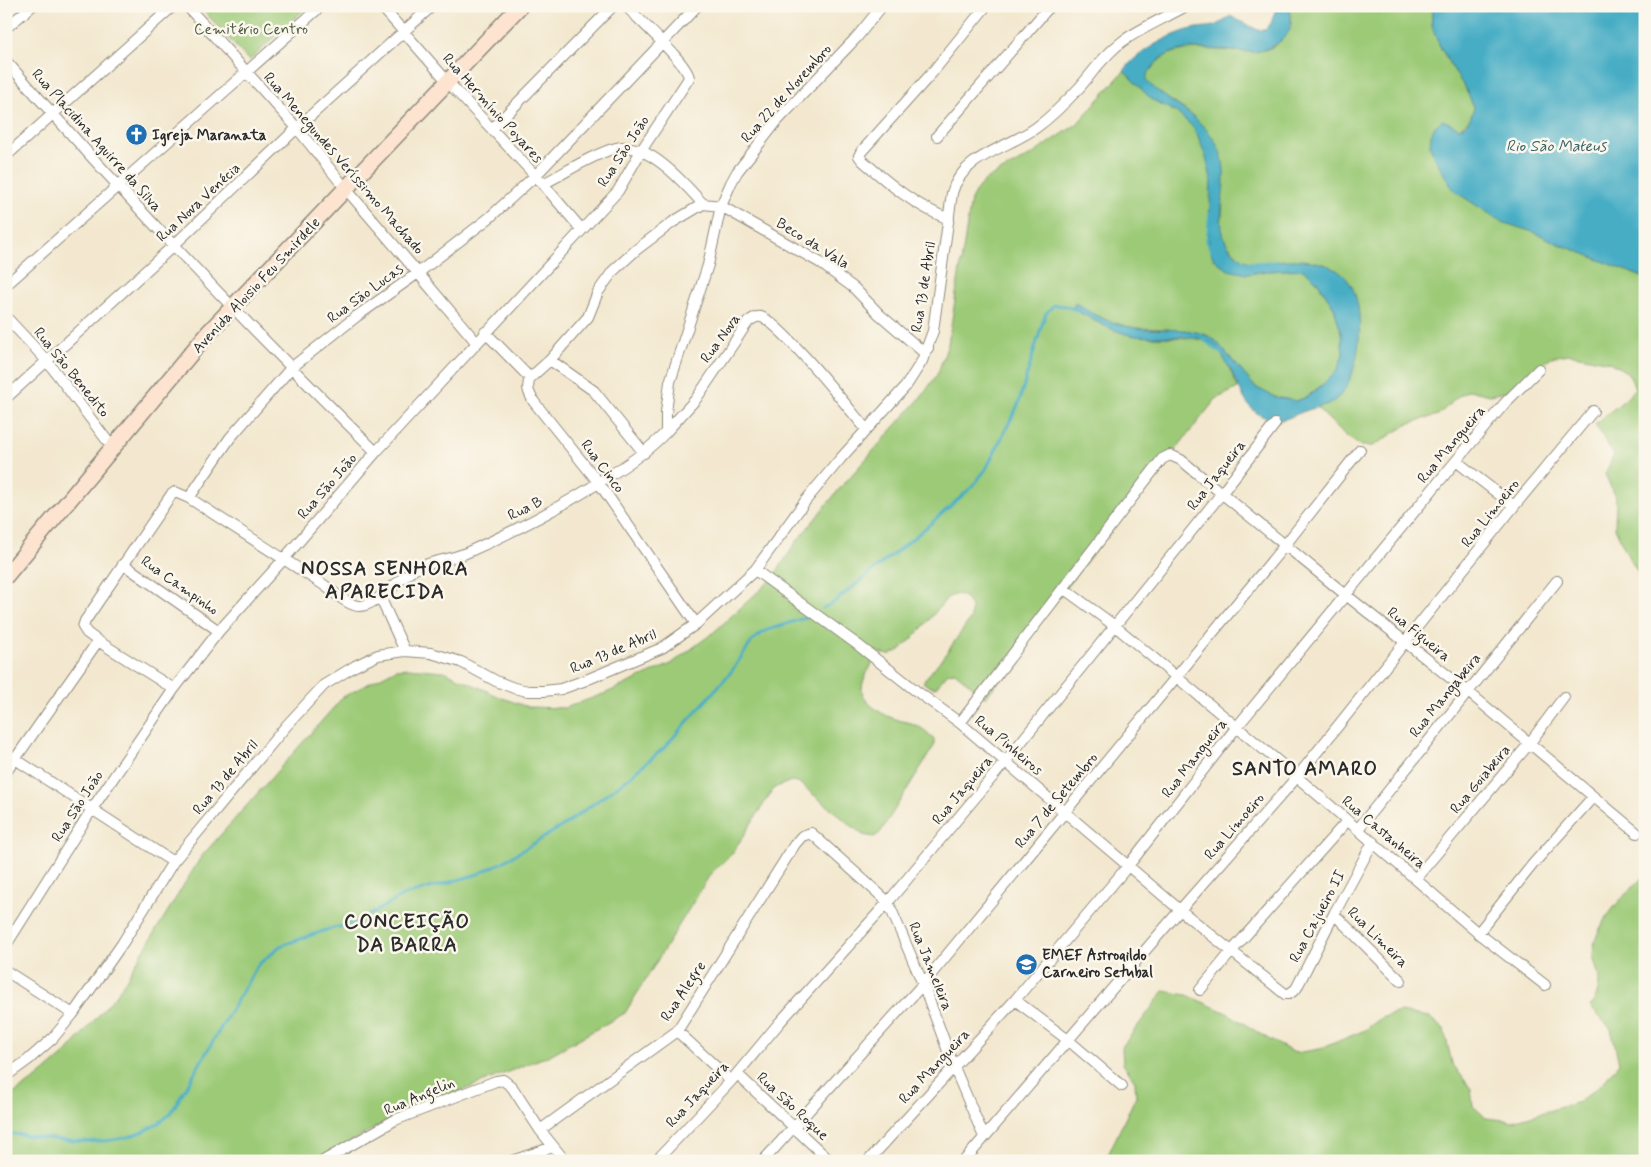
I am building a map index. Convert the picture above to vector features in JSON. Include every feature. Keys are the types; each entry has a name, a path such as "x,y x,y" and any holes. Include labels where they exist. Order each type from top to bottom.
{"street":[{"path":"6,28 32,6"},
{"path":"6,156 172,6"},
{"name":"Rua Menegundes Veríssimo Machado","path":"187,6 297,128 346,189 476,342"},
{"path":"6,285 321,6"},
{"name":"Rua Hermínio Poyares","path":"381,6 447,81 543,184 582,230"},
{"name":"Rua Nova Venécia","path":"6,398 173,246 297,128 432,6"},
{"name":"Avenida Aloisio Feu Smirdele","path":"8,571 208,333 520,6"},
{"path":"492,129 613,6"},
{"path":"626,6 662,44"},
{"name":"Rua São Lucas","path":"189,498 230,438 290,368 489,218 535,176 697,6"},
{"name":"Rua 22 de Novembro","path":"721,206 737,172 777,121 857,37 882,6"},
{"path":"949,219 930,212 908,198 862,160 860,156 861,152 931,74 986,6"},
{"path":"937,136 1050,6"},
{"name":"Rua 13 de Abril","path":"6,1076 53,1038 73,1014 122,944 173,862 287,725 324,685 354,666 378,655 405,650 431,653 461,662 496,681 514,688 528,691 544,691 569,686 662,648 696,624 755,570 806,500 866,429 906,386 922,361 928,348 936,315 954,185 973,163 1019,139 1037,127 1063,105 1109,52 1123,41 1152,23 1186,6"},
{"name":"Rua São João","path":"6,945 92,808 174,689 219,631 376,452 485,332 618,191 641,151 689,78 684,67 662,44"},
{"name":"Rua Placidina Aguirre da Silva","path":"6,61 173,246 290,368 376,452"},
{"path":"543,184 602,153 617,147 632,148 641,151 672,171 703,204"},
{"path":"485,332 530,378 550,360 588,318 598,292 613,271 636,250 673,222 703,204 721,206 708,266 670,382 666,412 666,432"},
{"name":"Beco da Vala","path":"721,206 819,262 854,288 879,314 921,350 928,348"},
{"name":"Rua São Benedito","path":"6,317 47,361 112,447"},
{"name":"Rua Nova","path":"666,432 696,399 748,322 752,318 757,317 763,317 782,332 866,429"},
{"path":"550,360 594,391 644,453"},
{"name":"Rua Mangueira","path":"868,1161 1015,1000 1128,866 1236,728 1456,461 1505,403 1539,369"},
{"name":"Rua Cinco","path":"530,378 527,385 528,392 534,402 599,483 696,624"},
{"name":"Rua Limoeiro","path":"964,1161 1297,777 1514,506 1593,411"},
{"name":"Rua Jaqueira","path":"656,1161 734,1078 786,1015 888,902 1005,762 1222,493 1275,424"},
{"name":"Rua B","path":"189,498 283,560 356,606 361,607 380,597 414,570 426,564 441,562 466,553 558,508 644,453 666,432"},
{"name":"Rua 7 de Setembro","path":"763,1161 923,984 1285,545 1360,450"},
{"name":"Rua Figueira","path":"1063,588 1162,459 1170,454 1181,460 1467,691 1637,833"},
{"path":"1456,461 1514,506"},
{"path":"174,689 98,641 83,627 85,621 171,495 178,492 189,498"},
{"name":"Rua Campinho","path":"124,564 219,631"},
{"name":"Rua Pinheiros","path":"755,570 858,645 960,723 1180,910 1281,992"},
{"name":"Rua Mangabeira","path":"1358,829 1557,581"},
{"path":"960,723 1063,588"},
{"name":"Rua Castanheira","path":"1063,588 1115,626 1374,842 1478,934 1545,985"},
{"path":"380,597 405,650"},
{"path":"6,772 10,756 98,641"},
{"name":"Rua Goiabeira","path":"1416,878 1529,744 1564,697"},
{"path":"10,756 173,862"},
{"path":"1478,934 1533,864 1593,797"},
{"path":"1200,990 1231,952 1347,821"},
{"name":"Rua Jameleira","path":"811,833 888,902 984,1137"},
{"name":"Rua Alegre","path":"540,1130 677,1031 795,844 802,836 811,833"},
{"name":"Rua Cajueiro II","path":"1281,992 1289,994 1296,989 1334,914 1374,842"},
{"name":"Rua Limeira","path":"1334,914 1401,981"},
{"path":"6,971 73,1014"},
{"path":"1015,1000 1068,1040 1122,1086"},
{"name":"Rua São Roque","path":"677,1031 794,1126 830,1161"},
{"name":"Rua Angelin","path":"323,1161 395,1120 503,1080 512,1087 540,1130"},
{"path":"540,1130 565,1161"},
{"path":"512,1161 552,1147"}],"green space":[{"name":"Cemitério Centro","path":"210,6 308,6 249,61 204,11"},
{"path":"1289,6 1433,6 1432,26 1436,37 1470,97 1474,108 1470,119 1459,128 1456,192 1502,222 1536,233 1645,278 1645,588 1643,580 1629,558 1615,528 1616,499 1605,474 1614,455 1595,424 1627,398 1635,388 1628,373 1610,362 1569,354 1551,357 1518,386 1490,395 1469,390 1457,397 1438,415 1410,423 1373,446 1361,446 1347,437 1316,407 1332,403 1353,373 1342,275 1268,263 1253,264 1240,258 1225,242 1221,231 1223,201 1205,128 1191,114 1154,89 1146,80 1148,73 1155,64 1169,54 1185,50 1203,49 1241,52 1272,48 1282,39 1289,17"},
{"path":"1124,71 1151,99 1176,112 1192,126 1198,136 1207,160 1211,180 1209,246 1247,274 1303,269 1316,280 1334,307 1341,333 1343,354 1338,369 1323,384 1307,397 1296,401 1275,397 1255,387 1216,341 1205,334 1168,329 1135,328 1091,314 1075,303 1073,309 1149,337 1192,338 1211,342 1216,346 1227,363 1238,388 1216,399 1070,582 986,698 955,672 948,673 935,688 923,682 971,618 971,606 965,597 958,594 948,597 916,635 899,651 889,655 879,653 864,679 862,688 868,702 881,713 919,727 934,740 934,746 880,833 874,837 863,835 798,782 791,781 774,788 731,855 711,873 625,1013 550,1055 461,1091 406,1110 317,1161 6,1161 6,1099 38,1077 66,1053 117,994 201,857 343,697 396,669 408,668 444,671 502,698 528,707 565,708 606,693 671,664 714,632 772,579 797,541 841,487 923,395 938,373 948,344 971,200 977,189 985,180 1033,154 1077,124"},
{"path":"1645,876 1645,1161 1105,1161 1136,1096 1135,1081 1123,1064 1122,1047 1164,991 1187,995 1229,1014 1270,1040 1295,1053 1320,1049 1365,1030 1381,1018 1399,1012 1429,1017 1444,1030 1452,1063 1471,1089 1473,1106 1486,1118 1513,1121 1579,1102 1603,1083 1619,1063 1611,1029 1590,1007 1599,987 1598,971 1593,955 1594,944 1611,911"}],"water":[{"path":"1277,6 1289,6 1291,23 1290,29 1284,38 1274,45 1257,52 1188,49 1176,52 1165,56 1155,64 1148,73 1146,80 1204,127 1219,149 1224,177 1221,222 1224,236 1230,248 1241,258 1252,263 1298,260 1326,265 1342,274 1353,289 1357,301 1360,332 1355,366 1342,393 1331,403 1276,420 1268,419 1249,406 1216,346 1207,341 1197,338 1148,337 1126,334 1105,326 1073,309 1075,303 1104,319 1128,327 1187,330 1207,336 1216,341 1255,387 1275,397 1296,401 1307,397 1338,369 1343,354 1341,333 1334,307 1316,280 1303,269 1247,274 1228,270 1213,258 1209,246 1211,180 1207,160 1198,136 1192,126 1176,112 1151,99 1124,71 1129,64 1154,45 1192,29 1216,25 1230,16 1258,30 1265,30 1271,23"},
{"name":"Rio São Mateus","path":"1433,6 1645,6 1645,278 1536,233 1502,222 1456,192 1451,186 1433,155 1430,145 1431,135 1435,126 1443,120 1459,128 1462,127 1469,120 1474,108 1470,97 1436,37 1432,26"}],"waterway":[{"path":"1210,214 1207,241 1212,252"},
{"path":"1247,263 1276,262"},
{"path":"823,608 833,603 928,526 973,486 986,469 1018,405 1046,313 1054,305 1066,306 1076,310"},
{"path":"1203,339 1222,354"},
{"path":"6,1133 71,1141 93,1141 114,1140 134,1135 153,1126 171,1113 257,966 280,946 329,929 356,923 402,896 478,874 503,862 564,825 622,783 665,747 731,672 753,640 765,631 810,616"}],"place":[{"name":"Igreja Maranata","path":"136,135"},
{"name":"EMEF Astrogildo Carneiro Setubal","path":"1026,964"}],"district":[{"name":"NOSSA SENHORA APARECIDA","path":"385,580"},
{"name":"SANTO AMARO","path":"1305,768"},
{"name":"CONCEIÇÃO DA BARRA","path":"407,932"}]}
